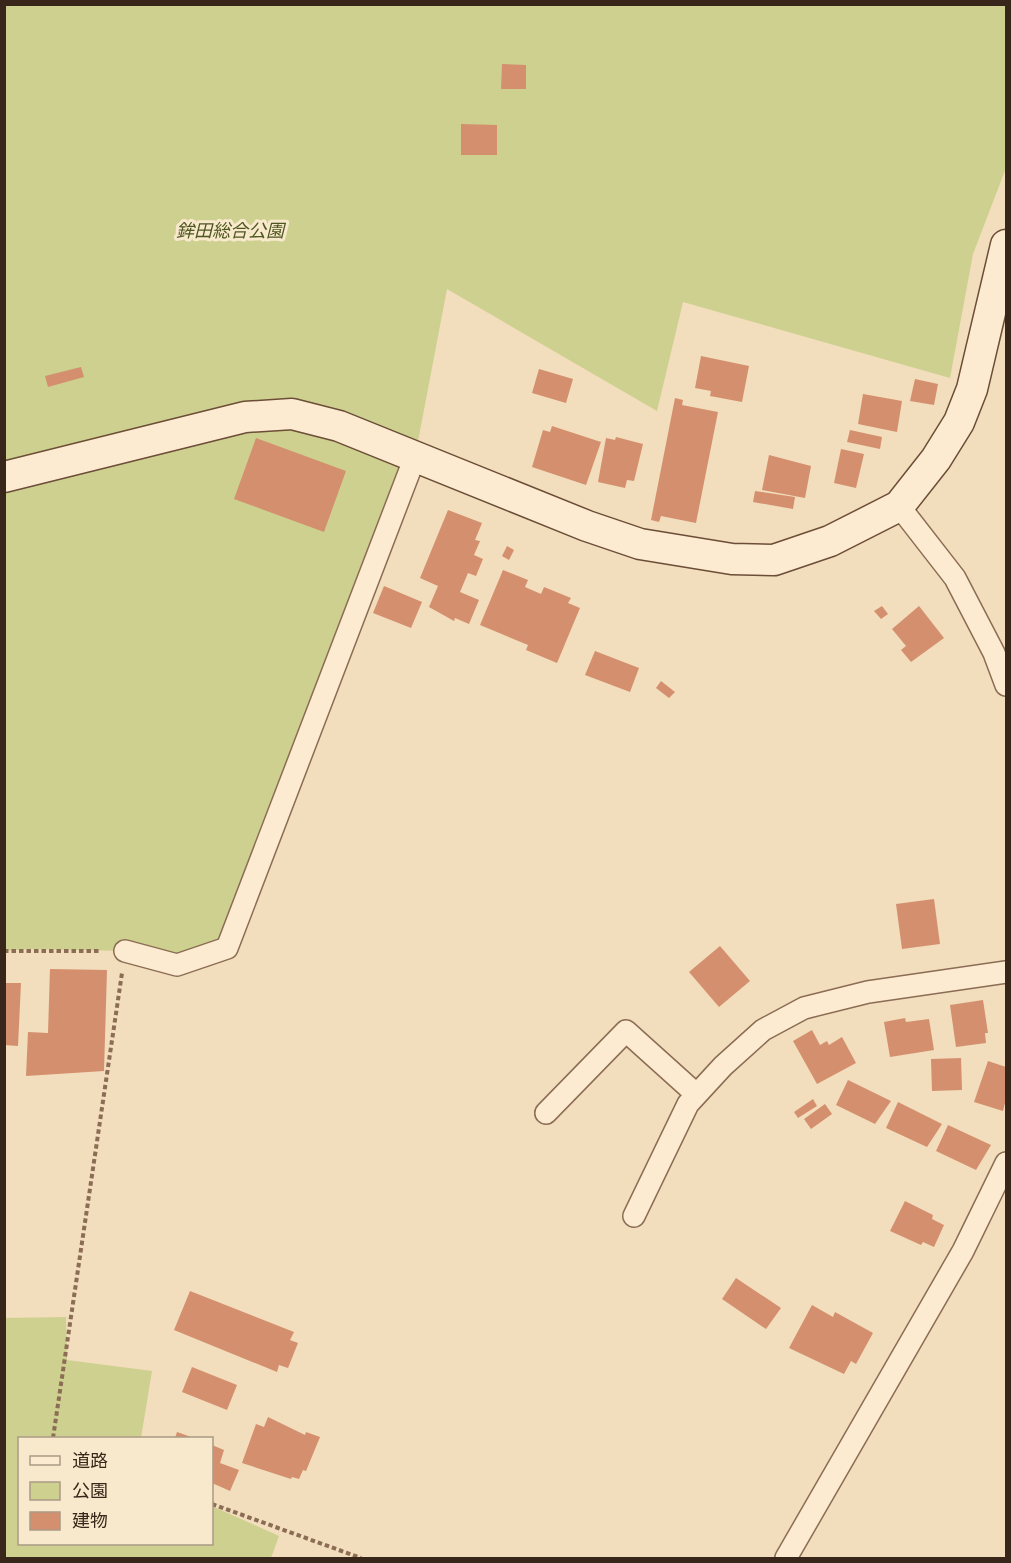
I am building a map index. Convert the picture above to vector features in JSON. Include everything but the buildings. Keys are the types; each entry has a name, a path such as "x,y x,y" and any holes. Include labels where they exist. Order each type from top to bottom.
{"street":[{"path":"4,477 245,417 292,414 339,426 587,526 640,544 732,559 774,560 830,541 899,506 936,459 959,422 972,389 1006,245"},
{"path":"125,951 177,965 227,948 415,457"},
{"path":"899,506 955,578 994,653 1006,685"},
{"path":"634,1216 688,1104 763,1030 804,1008 868,992 1006,972"},
{"path":"546,1113 626,1031 696,1094"},
{"path":"786,1558 963,1251 1006,1163"}],"path":[{"path":"4,951 28,949 125,951 53,1437"},
{"path":"213,1504 361,1558"}],"green space":[{"name":"鉾田総合公園","path":"5,5 1006,5 1006,168 973,254 950,378 683,302 657,411 447,289 415,457 227,948 199,960 125,951 29,949 5,951"},
{"path":"66,1317 67,1360 152,1371 141,1437 18,1437 18,1545 213,1545 213,1506 279,1536 271,1558 5,1558 5,1318"}]}
